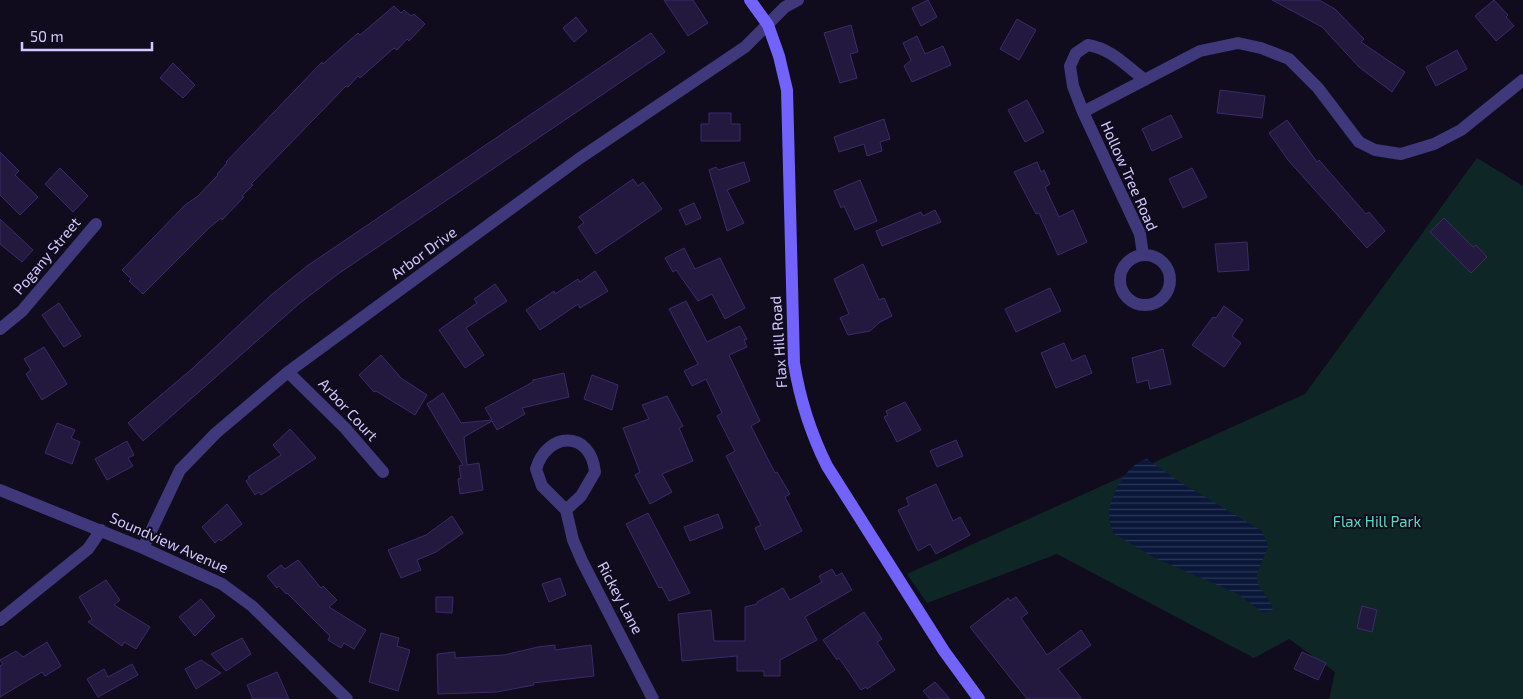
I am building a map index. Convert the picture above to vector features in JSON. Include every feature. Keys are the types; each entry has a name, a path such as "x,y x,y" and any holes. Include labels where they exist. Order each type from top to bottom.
{"main road":[{"name":"Flax Hill Road","path":"750,0 768,25 779,56 787,90 794,363 800,398 812,435 827,466 944,651 979,699"}],"street":[{"name":"Arbor Drive","path":"143,548 180,470 216,432 288,372 580,158 745,47 785,7 798,0"},
{"name":"Hollow Tree Road","path":"1083,112 1200,51 1238,43 1261,48 1289,59 1318,88 1359,142 1375,150 1401,154 1434,144 1461,130 1523,80"},
{"name":"Hollow Tree Road","path":"1143,255 1140,234 1083,112 1073,86 1070,66 1076,53 1088,45 1101,47 1113,53 1145,80"},
{"name":"Pogany Street","path":"0,329 22,311 96,224"},
{"name":"Hollow Tree Road","path":"1143,255 1152,256 1166,266 1170,282 1163,297 1148,305 1132,302 1122,292 1120,285 1121,271 1125,264 1136,256 1143,255"},
{"name":"Arbor Court","path":"288,372 345,428 383,472"},
{"path":"566,441 576,442 584,447 590,454 595,472 581,496 566,510 542,486 536,469 543,452 549,446 566,441"},
{"name":"Soundview Avenue","path":"0,490 101,530 222,584 252,606 347,699"},
{"name":"Rickey Lane","path":"566,510 573,540 582,561 653,699"},
{"path":"0,620 88,549 101,530"}],"green space":[{"name":"Flax Hill Park","path":"1477,158 1523,186 1523,699 1329,699 1335,672 1289,639 1254,658 1057,554 927,603 907,574 1305,394"}],"water":[{"path":"1147,459 1180,482 1262,531 1268,546 1258,572 1257,581 1270,602 1273,611 1262,612 1238,594 1155,558 1113,533 1109,514 1116,489 1132,467"}],"building":[{"path":"664,0 693,0 708,23 688,36"},
{"path":"928,0 937,17 921,26 912,8"},
{"path":"1272,0 1319,0 1335,9 1364,39 1361,42 1405,72 1392,92 1359,67 1322,27"},
{"path":"1494,0 1508,15 1506,17 1514,26 1496,41 1475,16"},
{"path":"394,6 401,13 404,10 411,16 414,14 425,24 409,41 407,39 397,50 394,48 360,78 358,76 348,87 346,86 251,184 253,185 242,196 244,197 222,220 221,218 209,228 143,294 129,281 131,279 122,270 185,205 198,196 218,175 226,162 322,62 323,64 358,33 360,35"},
{"path":"576,17 587,31 574,42 563,28"},
{"path":"1017,19 1036,30 1019,60 1000,49"},
{"path":"851,25 858,52 850,54 857,78 840,83 824,33"},
{"path":"651,33 665,52 338,274 300,303 143,441 128,423 193,368 270,296 307,266"},
{"path":"917,36 925,54 943,46 951,65 912,82 904,66 911,60 903,43"},
{"path":"1457,50 1467,69 1436,86 1426,67"},
{"path":"173,63 195,85 183,98 160,78"},
{"path":"1220,90 1265,96 1262,118 1217,113"},
{"path":"1027,100 1044,132 1025,142 1008,110"},
{"path":"709,113 731,113 731,124 740,124 740,141 701,141 701,124 709,124"},
{"path":"1171,115 1182,137 1152,151 1142,129"},
{"path":"884,119 890,139 880,142 882,151 867,156 864,144 839,152 834,137"},
{"path":"1287,120 1317,162 1319,160 1366,214 1369,212 1385,231 1367,248 1288,160 1269,133"},
{"path":"0,152 19,171 15,175 38,197 20,215 0,195"},
{"path":"744,162 750,181 727,190 744,223 727,231 709,170 716,167 718,170"},
{"path":"1037,162 1041,172 1044,170 1050,184 1045,187 1059,217 1073,210 1087,242 1058,255 1039,213 1036,214 1014,172"},
{"path":"60,168 88,196 73,212 45,184"},
{"path":"1192,168 1207,197 1183,208 1169,179"},
{"path":"633,179 638,186 643,182 662,209 596,254 578,227 584,223 579,217"},
{"path":"860,180 877,221 855,230 844,206 841,208 834,191"},
{"path":"694,203 701,218 686,225 679,210"},
{"path":"935,210 941,222 882,246 876,231 921,212 923,216"},
{"path":"1444,218 1473,247 1476,245 1487,257 1471,273 1430,232"},
{"path":"0,219 33,250 22,262 0,244"},
{"path":"1247,242 1249,270 1218,272 1215,244"},
{"path":"684,248 695,269 720,258 745,308 725,319 712,294 698,301 676,270 673,272 665,258"},
{"path":"863,264 879,300 884,298 892,316 880,322 870,331 848,335 840,318 849,314 834,279"},
{"path":"595,271 608,291 580,308 578,304 540,330 526,310 554,291 555,294 578,279 580,282"},
{"path":"495,284 507,301 466,328 484,355 465,368 439,330 477,303 474,299"},
{"path":"1050,288 1061,311 1016,332 1005,309"},
{"path":"686,301 707,342 740,326 747,339 744,340 747,347 729,355 760,421 751,426 775,473 777,472 790,494 785,497 802,531 765,550 755,528 761,525 726,456 735,451 717,416 722,413 706,379 692,386 684,371 698,364 669,309"},
{"path":"59,303 81,336 64,347 42,315"},
{"path":"1224,306 1243,320 1232,336 1241,343 1224,367 1192,345 1213,317 1216,318"},
{"path":"1064,343 1072,361 1085,355 1092,373 1056,388 1041,353"},
{"path":"44,347 67,384 42,400 26,374 31,370 24,359"},
{"path":"1163,349 1171,384 1150,389 1148,380 1137,383 1132,358"},
{"path":"381,355 401,378 427,395 415,415 376,391 374,392 359,375"},
{"path":"564,373 569,397 522,408 525,414 497,430 492,421 464,437 467,465 479,463 483,490 460,494 458,479 461,478 459,466 463,465 427,404 443,393 461,423 492,420 485,408 533,382 533,380"},
{"path":"592,375 618,385 612,410 584,399"},
{"path":"667,396 683,426 679,428 693,461 662,474 672,492 650,504 635,475 640,472 623,428 649,419 642,405"},
{"path":"905,402 921,430 897,442 884,417 888,415 886,411"},
{"path":"57,423 75,430 71,438 80,442 72,464 45,453"},
{"path":"290,429 316,458 261,495 259,492 255,495 246,481 250,478 248,477 281,455 273,445"},
{"path":"956,440 963,456 937,467 930,451"},
{"path":"127,441 134,455 128,458 133,466 107,480 95,459"},
{"path":"936,484 953,521 960,517 970,535 936,554 930,544 918,551 898,510 909,505 906,498"},
{"path":"227,504 242,524 221,541 219,539 215,543 202,527"},
{"path":"648,513 690,593 669,601 662,587 659,588 626,524"},
{"path":"718,514 723,528 690,541 684,527"},
{"path":"452,516 463,533 436,552 417,560 421,570 401,578 388,550 426,535"},
{"path":"298,560 321,588 323,586 337,600 329,607 366,630 354,649 344,643 341,648 328,640 330,636 287,593 279,586 277,588 267,576 281,565 285,569"},
{"path":"832,569 836,576 842,573 852,590 805,617 817,640 780,660 780,676 764,676 764,671 737,671 737,656 682,661 678,614 711,610 714,641 745,641 745,607 757,604 757,602 783,588 790,600 822,582 819,576"},
{"path":"560,578 566,595 549,602 542,584"},
{"path":"106,580 120,600 114,605 150,627 136,649 124,642 122,646 88,622 92,619 79,597"},
{"path":"436,597 453,597 452,613 436,612"},
{"path":"1016,597 1028,613 1021,618 1047,655 1081,630 1091,645 1058,669 1082,699 1027,699 970,627 1008,598 1010,601"},
{"path":"201,599 215,616 195,636 179,617"},
{"path":"1362,606 1377,610 1372,632 1357,628"},
{"path":"864,612 882,639 877,642 895,670 867,689 866,687 861,690 839,658 837,660 823,640"},
{"path":"381,633 399,638 397,646 410,650 398,691 369,682"},
{"path":"242,638 251,654 226,671 211,654"},
{"path":"47,642 61,666 45,676 42,672 0,697 0,666 3,664 0,660 16,651 23,657"},
{"path":"555,645 555,650 591,645 594,676 533,683 534,685 497,692 438,694 437,654 455,652 455,658 504,655"},
{"path":"1302,652 1326,663 1318,680 1294,669"},
{"path":"201,660 221,673 196,689 185,669"},
{"path":"132,664 138,675 98,697 87,679 104,669 108,677"},
{"path":"277,672 289,699 253,699 247,685"},
{"path":"935,682 950,699 930,699 923,691"}]}
